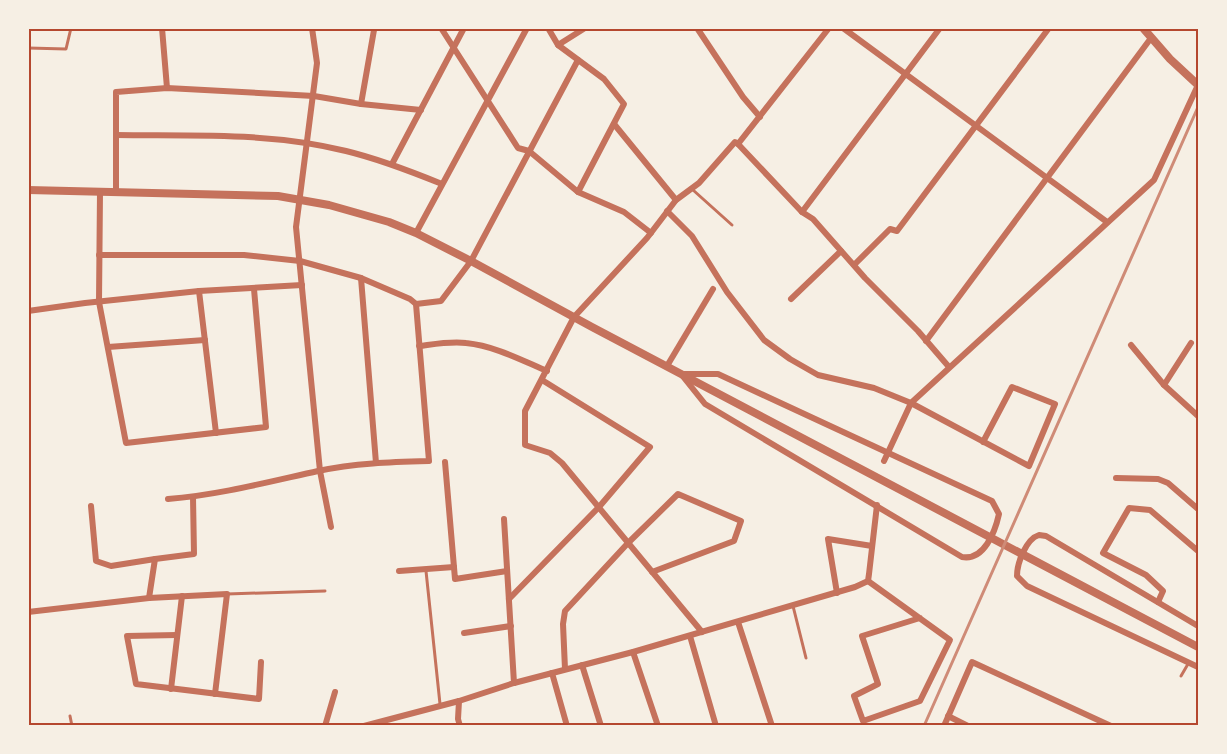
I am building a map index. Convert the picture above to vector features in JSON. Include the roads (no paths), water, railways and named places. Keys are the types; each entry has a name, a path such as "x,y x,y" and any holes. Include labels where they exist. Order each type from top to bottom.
{"street":[{"path":"162,28 167,88"},
{"path":"312,28 317,63 296,227 320,471 331,527"},
{"path":"361,104 376,28"},
{"path":"441,28 518,148 529,151 578,192 624,212 651,233"},
{"path":"392,164 464,28"},
{"path":"416,233 527,28"},
{"path":"548,28 558,45 604,79 624,104 578,192"},
{"path":"558,45 585,28"},
{"path":"697,28 743,97 760,117"},
{"path":"738,144 829,28"},
{"path":"843,28 1107,222"},
{"path":"802,212 940,28"},
{"path":"854,265 890,228 897,231 1049,28"},
{"path":"884,461 911,403 1154,180 1198,85 1143,28"},
{"path":"926,341 1151,38"},
{"path":"416,304 441,301 471,261 578,60"},
{"path":"116,193 116,92 167,88 314,96 421,111"},
{"path":"614,124 675,200"},
{"path":"116,135 246,136 307,143 344,150 392,164 442,184"},
{"path":"702,632 562,462 550,453 525,444 525,411 574,317 651,233 675,200 691,188 735,142 802,212 813,219 949,367"},
{"path":"28,190 253,194 300,199 355,212 416,233 1198,646"},
{"path":"100,192 99,302 126,443 266,428 254,289"},
{"path":"667,211 692,236 727,292 764,340 790,359 819,375 874,388 911,403 983,442 1029,465 1055,404 1012,387 983,442"},
{"path":"791,299 841,251"},
{"path":"99,255 244,255 300,261 361,278 410,299 416,304 429,461 375,463 320,471 295,478 168,500"},
{"path":"361,278 375,463"},
{"path":"28,311 199,291 302,285"},
{"path":"667,366 713,289"},
{"path":"199,291 216,433"},
{"path":"108,347 205,339"},
{"path":"419,346 448,342 467,343 496,350 547,371"},
{"path":"1164,385 1191,343"},
{"path":"1131,345 1164,385 1198,416"},
{"path":"681,374 718,374 992,501 999,514 982,552 969,558 962,557 705,404 681,374"},
{"path":"509,599 599,507 650,447 542,380"},
{"path":"445,462 455,579 507,572"},
{"path":"1116,478 1158,479 1168,483 1198,507"},
{"path":"566,669 562,624 565,611 628,543 678,494 741,521 734,541 652,572"},
{"path":"91,506 96,561 111,566 194,554 192,497"},
{"path":"867,580 877,506"},
{"path":"1158,602 1163,591 1146,575 1103,553 1129,508 1150,510 1198,551"},
{"path":"504,519 514,683"},
{"path":"1198,626 1046,536 1039,535 1029,541 1017,569 1017,576 1027,586 1198,667"},
{"path":"837,593 828,539 872,546"},
{"path":"149,598 156,559"},
{"path":"399,571 454,567"},
{"path":"364,726 380,724 514,683 794,606 855,587 867,580"},
{"path":"867,580 920,618 950,640 920,701 863,720 854,696 878,684 862,636 920,618"},
{"path":"28,612 149,598 227,594 215,693"},
{"path":"171,688 182,596"},
{"path":"738,622 772,726"},
{"path":"464,633 511,626"},
{"path":"177,635 127,636 136,684 259,699 261,662"},
{"path":"690,636 716,726"},
{"path":"633,652 658,726"},
{"path":"944,726 972,662 1111,726"},
{"path":"582,665 601,726"},
{"path":"552,673 567,726"},
{"path":"325,726 335,692"},
{"path":"459,701 460,726"},
{"path":"948,716 968,726"}],"lane":[{"path":"28,48 66,49 71,28"},
{"path":"691,188 732,225"},
{"path":"426,569 441,706"},
{"path":"227,594 324,591"},
{"path":"794,606 806,658"},
{"path":"1181,676 1188,662"},
{"path":"70,716 72,726"}],"railway":[{"path":"924,726 1198,107"}]}
